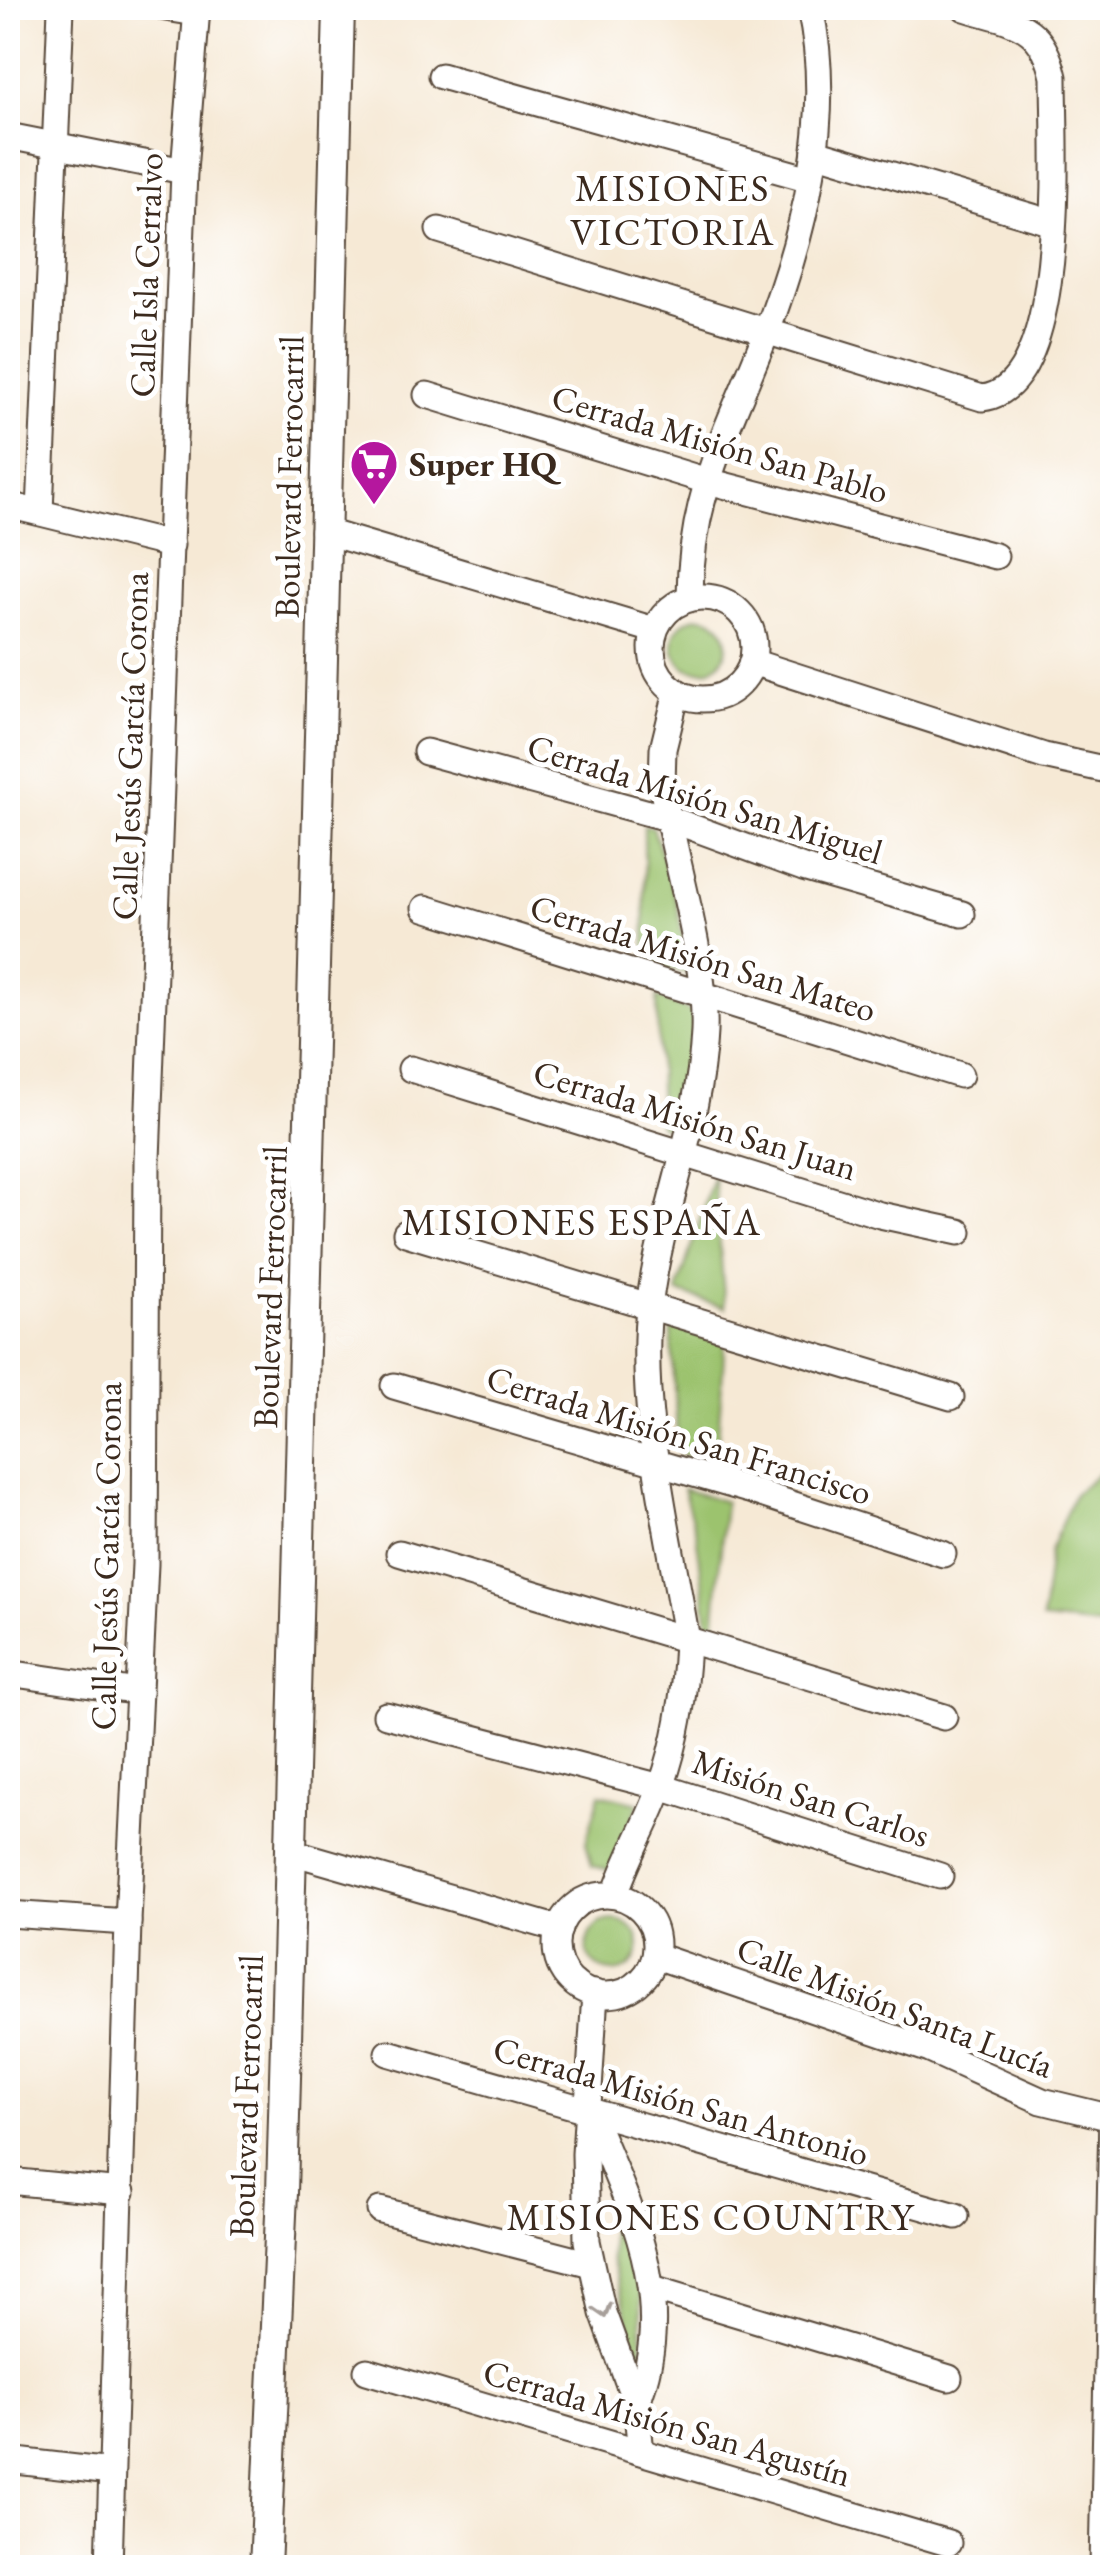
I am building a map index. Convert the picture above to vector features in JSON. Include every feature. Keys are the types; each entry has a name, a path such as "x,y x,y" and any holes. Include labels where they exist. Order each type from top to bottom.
{"main road":[{"name":"Boulevard Ferrocarril","path":"265,2568 292,1852 339,8"}],"street":[{"path":"40,512 61,8"},
{"path":"166,8 196,10"},
{"path":"690,598 704,480 766,333 810,179 821,79 810,8"},
{"path":"439,230 982,398 1006,392 1014,385 1033,348 1047,296 1053,223 1050,61 1032,30 965,8"},
{"name":"Calle Isla Cerralvo","path":"171,545 184,171 196,10"},
{"path":"441,76 810,179"},
{"path":"8,136 184,171"},
{"path":"814,152 1053,223"},
{"name":"Cerrada Misión San Pablo","path":"427,395 704,480 995,556"},
{"path":"8,505 171,545"},
{"path":"323,531 654,630"},
{"name":"Calle Jesús García Corona","path":"109,2568 128,1922 144,1564 147,1160 171,545"},
{"path":"690,598 718,598 744,615 752,631 752,662 730,692 696,699 677,692 654,665 654,630 670,610 690,598"},
{"path":"752,662 1044,756 1112,771"},
{"path":"615,1895 661,1787 679,1720 687,1640 656,1464 650,1305 700,1078 703,994 662,784 663,749 677,692"},
{"name":"Cerrada Misión San Miguel","path":"426,752 667,818 803,868 962,914"},
{"name":"Cerrada Misión San Mateo","path":"425,908 960,1075"},
{"name":"Cerrada Misión San Juan","path":"411,1069 880,1215 959,1232"},
{"path":"406,1233 951,1397"},
{"name":"Cerrada Misión San Francisco","path":"394,1386 944,1554"},
{"path":"399,1553 944,1717"},
{"path":"8,1674 138,1692"},
{"name":"Misión San Carlos","path":"386,1715 661,1787 940,1876"},
{"path":"292,1852 558,1930"},
{"path":"615,1895 645,1913 654,1928 656,1956 635,1986 619,1993 595,1992 569,1978 560,1964 558,1930 579,1902 615,1895"},
{"path":"8,1914 128,1922"},
{"name":"Calle Misión Santa Lucía","path":"656,1956 930,2050 1042,2101 1112,2116"},
{"path":"595,1992 584,2205 591,2264 603,2312 636,2404 641,2452"},
{"name":"Cerrada Misión San Antonio","path":"388,2053 956,2216"},
{"path":"590,2111 640,2232 652,2288 652,2357 636,2404"},
{"path":"1103,2568 1112,2116"},
{"path":"8,2181 122,2192"},
{"path":"380,2210 591,2264"},
{"path":"652,2288 949,2378"},
{"name":"Cerrada Misión San Agustín","path":"367,2371 948,2543"},
{"path":"8,2460 112,2472"}],"green space":[{"path":"700,617 719,625 727,644 719,663 700,671 681,663 673,644 681,625"},
{"path":"644,825 653,827 677,903 689,974 645,961"},
{"path":"657,997 695,1013 693,1068 677,1130 660,1126"},
{"path":"714,1175 725,1308 677,1292"},
{"path":"671,1326 725,1340 716,1465 678,1452"},
{"path":"1112,1462 1112,1627 1042,1620 1050,1551 1074,1494"},
{"path":"683,1489 725,1502 714,1629 708,1625 696,1533"},
{"path":"600,1794 639,1803 614,1871 592,1866 586,1842"},
{"path":"613,1920 632,1927 639,1946 632,1965 613,1972 594,1965 587,1946 594,1927"},
{"path":"609,2170 640,2261 643,2371 611,2259"}],"place":[{"name":"Super HQ","path":"374,506"}],"district":[{"name":"MISIONES VICTORIA","path":"673,210"},
{"name":"MISIONES ESPAÑA","path":"582,1222"},
{"name":"MISIONES COUNTRY","path":"711,2217"}]}
